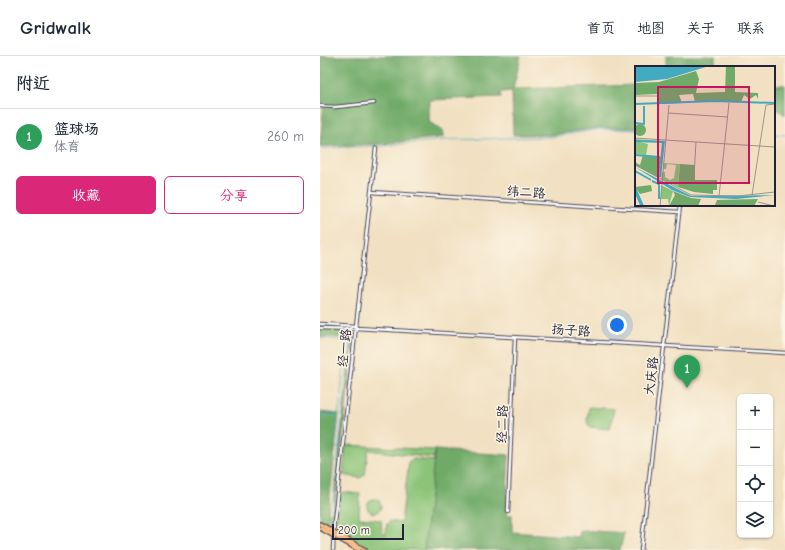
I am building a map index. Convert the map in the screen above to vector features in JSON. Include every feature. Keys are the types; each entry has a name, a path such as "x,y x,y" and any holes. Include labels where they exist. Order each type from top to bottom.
{"main road":[{"path":"320,524 334,536 365,550"},
{"path":"320,528 359,550"}],"street":[{"path":"320,106 335,107 374,103"},
{"name":"经一路","path":"333,550 376,148"},
{"name":"纬二路","path":"371,192 679,212"},
{"name":"大庆路","path":"641,550 680,206"},
{"name":"扬子路","path":"320,324 356,328 785,353"},
{"name":"扬子路","path":"320,328 356,328"},
{"name":"经二路","path":"508,512 515,337"}],"green space":[{"path":"320,56 521,56 513,89 635,85 635,128 598,128 551,135 513,135 512,91 501,92 501,97 430,100 429,122 443,131 444,137 380,144 320,146 324,102 320,102"},
{"path":"666,56 715,56 715,66 666,66"},
{"path":"775,85 785,85 785,115 775,108"},
{"path":"320,330 351,331 354,334 333,523 330,526 320,522 320,519 327,522 328,513 333,513 352,344 349,343 350,338 347,337 320,336"},
{"path":"589,407 614,409 610,429 589,427 587,420"},
{"path":"320,412 339,414 327,523 320,519"},
{"path":"346,445 435,450 434,458 368,450 365,475 360,478 343,475"},
{"path":"435,450 509,455 506,512 507,515 512,515 512,532 579,537 580,530 624,533 620,550 424,550"},
{"path":"413,459 434,461 424,550 369,550 338,533 336,524 340,495 343,492 360,494 359,518 381,520 382,533 386,534 387,524 390,521 401,523 409,461"},
{"path":"371,499 377,499 381,503 381,509 377,513 371,513 367,509 367,503"}],"waterway":[{"path":"320,148 381,146 442,140 550,137 602,129 635,130"},
{"path":"775,134 785,135"},
{"path":"331,518 352,335"},
{"path":"320,338 347,340 335,445 339,449"},
{"path":"320,414 337,415"}],"place":[{"name":"篮球场","path":"687,388"}]}
